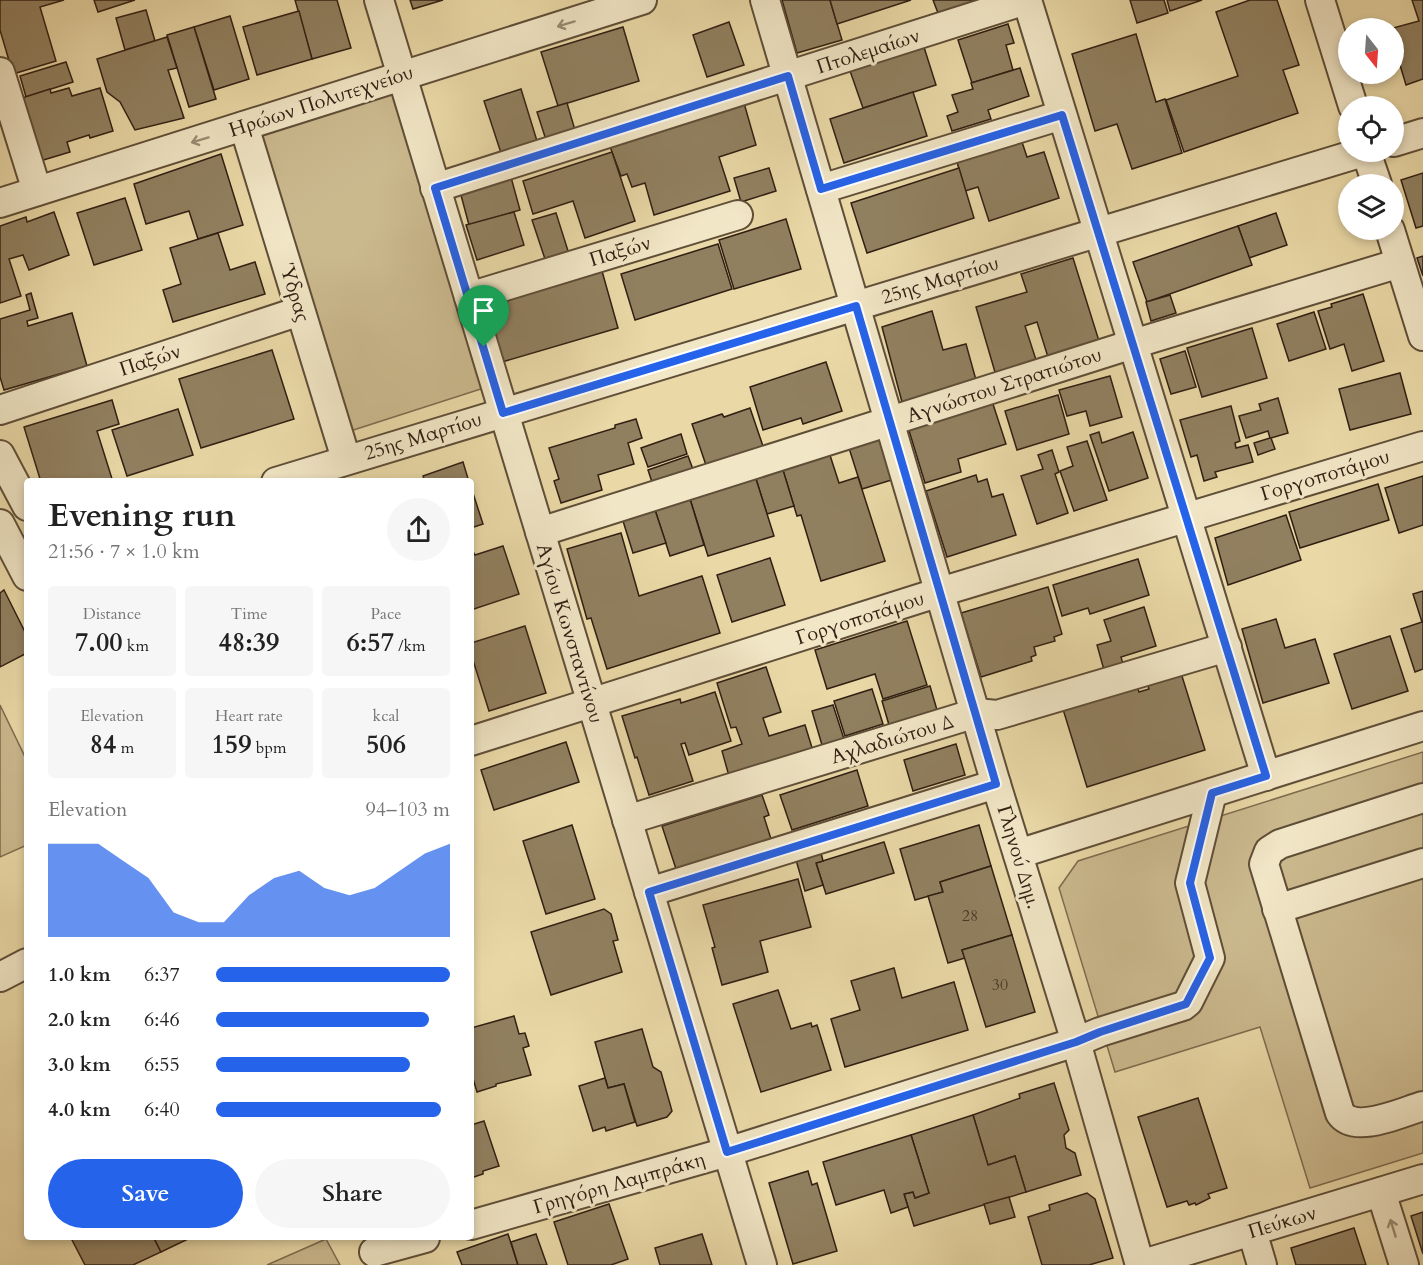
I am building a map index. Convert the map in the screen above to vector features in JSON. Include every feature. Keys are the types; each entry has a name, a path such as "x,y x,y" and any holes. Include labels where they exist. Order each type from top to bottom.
{"street":[{"name":"Αγίου Κωνσταντίνου","path":"379,0 762,1265"},
{"name":"Ηρώων Πολυτεχνείου","path":"0,203 642,0"},
{"name":"Γληνού Δημ.","path":"765,0 996,784 1076,1042 1140,1265"},
{"name":"Πτολεμαίων","path":"435,188 1026,0"},
{"path":"1026,0 1266,776"},
{"path":"1320,0 1350,96"},
{"path":"0,72 37,191"},
{"path":"821,189 1062,115"},
{"name":"Ύδρας","path":"244,126 346,459"},
{"path":"1404,139 1423,133"},
{"name":"25ης Μαρτίου","path":"288,478 1338,160"},
{"name":"Παξών","path":"469,297 738,215"},
{"path":"1393,240 1423,336"},
{"name":"Αγνώστου Στρατιώτου","path":"540,532 1400,263"},
{"name":"Παξών","path":"0,410 300,311"},
{"name":"Γοργοποτάμου","path":"474,740 940,592 1423,446"},
{"path":"0,455 24,500"},
{"path":"0,524 24,565"},
{"name":"Αχλαδιώτου Δ","path":"627,820 976,713 997,715 1227,647"},
{"path":"1018,854 1423,726"},
{"path":"649,892 996,784"},
{"name":"Γρηγόρη Λαμπράκη","path":"474,1224 727,1152 1183,1006 1188,1002 1210,958 1190,883 1212,793"},
{"path":"1423,798 1272,847 1266,855 1264,864 1334,1097 1343,1117 1354,1123 1367,1122 1423,1106"},
{"path":"1277,909 1423,863"},
{"path":"0,977 24,965"},
{"name":"Πεύκων","path":"1140,1265 1423,1179"},
{"path":"1382,1192 1404,1265"},
{"path":"1252,1231 1262,1265"},
{"path":"373,1252 412,1246"}],"shaded area":[{"path":"392,89 487,387 341,434 259,135"},
{"path":"0,705 24,755 24,846 0,857"},
{"path":"1423,752 1423,1153 1310,1188 1260,1027 1115,1072 1059,888 1078,861"},
{"path":"327,1240 340,1265 267,1265"}],"building":[{"path":"0,0 64,0 40,7 56,61 13,74 0,30"},
{"path":"94,0 135,0 98,12"},
{"path":"295,0 337,0 351,48 312,59"},
{"path":"410,0 443,0 413,9"},
{"path":"782,0 830,0 842,40 797,53"},
{"path":"830,0 911,0 837,24"},
{"path":"933,0 978,0 938,13"},
{"path":"1130,0 1164,0 1168,13 1137,23"},
{"path":"1167,0 1202,0 1170,11"},
{"path":"1250,0 1277,0 1299,65 1283,70 1298,113 1184,152 1166,100 1238,76 1216,12"},
{"path":"1412,0 1423,0 1423,79 1406,85 1404,25 1419,21"},
{"path":"146,10 155,41 125,50 116,18"},
{"path":"299,11 312,59 257,75 243,27"},
{"path":"230,16 249,79 214,90 194,27"},
{"path":"729,22 744,65 707,77 693,35"},
{"path":"1008,24 1014,43 1006,45 1013,70 972,83 958,40"},
{"path":"194,27 216,99 189,107 167,35"},
{"path":"623,27 639,81 558,106 541,52"},
{"path":"1136,34 1156,102 1165,99 1182,153 1132,169 1117,124 1095,131 1072,54"},
{"path":"167,37 177,68 168,70 184,118 135,130 120,102 107,92 97,59"},
{"path":"923,44 936,85 863,108 849,68"},
{"path":"66,62 73,82 26,97 20,76"},
{"path":"1020,68 1029,96 988,110 991,119 952,131 947,116 958,112 952,95 973,89 971,83"},
{"path":"69,88 72,96 100,88 113,131 67,142 70,152 40,161 22,98 50,89 51,93"},
{"path":"521,89 537,141 501,153 484,101"},
{"path":"913,92 927,136 844,163 830,119"},
{"path":"567,103 577,137 548,146 537,112"},
{"path":"744,103 756,145 719,157 730,191 654,215 645,183 632,187 627,174 621,176 609,144"},
{"path":"1022,142 1027,157 1044,152 1059,198 989,221 978,187 965,191 957,162"},
{"path":"612,152 635,221 585,238 573,201 533,214 523,181"},
{"path":"221,154 243,225 198,239 189,211 146,224 134,184"},
{"path":"769,168 776,191 741,202 734,178"},
{"path":"959,168 974,218 867,253 851,203"},
{"path":"509,170 520,210 469,225 458,184"},
{"path":"1423,173 1423,226 1416,228 1404,190 1404,179"},
{"path":"125,198 142,250 94,265 77,213"},
{"path":"54,212 69,255 29,270 23,255 9,259 21,296 0,303 0,226 26,217 27,222"},
{"path":"514,212 524,245 477,260 466,225"},
{"path":"556,213 569,254 546,262 532,220"},
{"path":"1276,213 1287,245 1249,258 1238,226"},
{"path":"786,219 801,269 734,289 719,240"},
{"path":"1238,226 1252,265 1147,302 1133,262"},
{"path":"218,233 230,270 255,262 265,294 173,322 163,290 181,284 170,248"},
{"path":"718,244 732,289 635,320 621,274"},
{"path":"1423,256 1423,276 1417,258"},
{"path":"1073,258 1099,341 1048,357 1037,322 1025,326 1038,366 997,379 976,307 1027,292 1021,274"},
{"path":"602,271 618,328 502,362 486,306"},
{"path":"31,293 38,318 27,321 28,326 72,313 87,366 4,390 0,377 0,319 30,310 26,295"},
{"path":"1363,294 1384,361 1352,371 1344,344 1330,349 1318,311 1332,307 1331,304"},
{"path":"1170,295 1176,313 1151,321 1146,302"},
{"path":"932,311 943,350 966,344 976,380 902,402 882,327"},
{"path":"1314,312 1326,349 1289,361 1277,324"},
{"path":"1252,328 1267,378 1202,397 1187,348"},
{"path":"272,350 294,419 201,448 179,379"},
{"path":"1185,351 1196,387 1171,394 1160,359"},
{"path":"826,362 842,411 803,424 801,418 763,430 750,387"},
{"path":"1400,373 1411,414 1350,430 1339,389"},
{"path":"1110,376 1122,417 1090,426 1086,411 1067,416 1059,390"},
{"path":"1058,395 1069,434 1017,450 1005,411"},
{"path":"991,398 1006,444 958,459 961,472 925,483 907,424"},
{"path":"1278,398 1288,433 1271,438 1275,449 1258,455 1254,443 1270,438 1268,431 1246,438 1239,416 1261,410 1259,404"},
{"path":"112,400 119,424 97,431 112,478 40,478 24,427"},
{"path":"1231,406 1240,441 1235,443 1236,448 1248,445 1253,462 1215,472 1217,477 1204,481 1197,455 1191,457 1180,420"},
{"path":"750,408 766,455 707,468 692,424"},
{"path":"178,409 193,455 127,476 112,430"},
{"path":"636,419 642,438 628,443 634,464 598,475 602,490 561,503 554,481 559,479 549,448 615,428 615,425"},
{"path":"1099,432 1102,443 1133,432 1148,478 1109,491 1090,435"},
{"path":"681,434 687,454 648,467 641,448"},
{"path":"885,437 898,478 862,489 849,448"},
{"path":"1087,441 1107,500 1074,511 1060,471 1073,466 1067,447"},
{"path":"827,446 839,483 858,477 885,561 821,581 801,515 797,516 780,461"},
{"path":"1052,450 1059,472 1055,474 1068,513 1037,524 1021,476 1043,469 1038,455"},
{"path":"688,456 694,472 653,485 648,470"},
{"path":"463,462 468,478 424,478 423,476"},
{"path":"783,470 794,506 767,514 756,479"},
{"path":"976,475 978,482 987,479 992,497 1003,494 1016,535 947,557 926,491"},
{"path":"1423,476 1423,525 1399,533 1385,488"},
{"path":"756,479 774,536 708,556 690,499"},
{"path":"1378,484 1389,520 1300,548 1289,512"},
{"path":"474,496 483,524 474,527"},
{"path":"690,499 704,545 670,556 655,510"},
{"path":"655,510 666,543 633,553 623,521"},
{"path":"1286,515 1301,560 1228,585 1215,538"},
{"path":"621,533 639,596 702,576 720,633 607,669 591,618 587,619 567,549"},
{"path":"503,546 519,594 474,609 474,553 475,555"},
{"path":"770,558 785,605 732,622 717,575"},
{"path":"1138,559 1149,595 1090,614 1088,608 1062,616 1053,585"},
{"path":"1048,587 1062,634 1054,637 1055,641 1034,647 1036,655 1031,657 1032,661 981,677 961,613"},
{"path":"4,590 24,630 24,655 0,667 0,593"},
{"path":"1423,591 1423,669 1415,672 1401,629 1422,622 1413,594"},
{"path":"1144,607 1156,646 1121,657 1125,672 1106,677 1097,645 1111,641 1104,620"},
{"path":"1276,619 1285,648 1315,639 1329,683 1263,703 1242,629"},
{"path":"907,621 927,685 883,699 875,674 827,689 815,650"},
{"path":"525,626 546,693 489,711 474,664 474,642"},
{"path":"1390,636 1408,691 1352,709 1334,654"},
{"path":"766,667 781,712 763,718 769,736 805,725 813,751 729,776 722,751 742,744 736,727 731,728 717,683"},
{"path":"1181,673 1205,750 1087,787 1062,706 1134,678 1139,692 1149,689 1147,683"},
{"path":"930,686 937,710 889,725 882,701"},
{"path":"872,689 883,724 845,736 834,701"},
{"path":"715,692 731,741 689,755 685,743 681,744 693,781 649,795 622,716 680,699 681,703"},
{"path":"833,705 844,739 822,745 812,711"},
{"path":"566,742 579,782 494,810 481,770"},
{"path":"956,744 965,775 913,791 904,760"},
{"path":"857,770 868,806 792,830 780,795"},
{"path":"762,795 769,815 764,817 772,842 677,872 662,826"},
{"path":"572,825 595,899 546,914 523,841"},
{"path":"979,825 991,866 940,882 943,892 915,900 900,849"},
{"path":"884,842 894,873 826,894 816,863"},
{"path":"821,853 823,861 816,863 823,885 805,891 796,860"},
{"path":"991,866 1012,935 962,950 965,958 948,963 928,896 943,892 940,882"},
{"path":"798,879 811,927 760,941 768,972 722,985 712,948 715,947 703,905"},
{"path":"604,909 611,914 618,940 613,941 622,972 551,995 531,932"},
{"path":"1012,935 1035,1012 986,1027 962,950"},
{"path":"894,968 902,998 954,982 968,1030 845,1067 831,1019 860,1010 851,981"},
{"path":"778,990 791,1029 811,1023 812,1027 817,1025 831,1070 761,1092 733,1004"},
{"path":"514,1016 519,1034 525,1033 529,1046 523,1048 531,1075 496,1084 496,1086 477,1092 474,1082 474,1027"},
{"path":"642,1029 653,1067 661,1072 672,1111 667,1117 637,1126 624,1084 608,1088 595,1042"},
{"path":"605,1078 608,1088 624,1084 635,1122 606,1131 605,1127 593,1131 579,1086"},
{"path":"1054,1083 1069,1130 1064,1135 1066,1148 1075,1153 1081,1175 1026,1192 1015,1156 988,1165 973,1115 1020,1098 1019,1094"},
{"path":"1198,1098 1227,1188 1208,1194 1210,1198 1196,1205 1195,1203 1189,1205 1187,1201 1167,1207 1138,1117"},
{"path":"973,1115 988,1165 1015,1156 1026,1192 914,1226 904,1194 913,1192 915,1198 929,1193 911,1135"},
{"path":"484,1121 499,1166 483,1171 483,1174 474,1177 474,1124"},
{"path":"911,1135 929,1193 915,1198 913,1192 904,1194 908,1207 891,1213 884,1190 836,1205 823,1162"},
{"path":"808,1171 812,1185 817,1183 837,1251 793,1264 769,1183"},
{"path":"1087,1193 1095,1199 1113,1258 1089,1265 1042,1265 1028,1217 1050,1210 1049,1205"},
{"path":"1009,1197 1015,1217 990,1224 984,1204"},
{"path":"609,1204 628,1259 611,1265 568,1265 554,1222"},
{"path":"1423,1212 1423,1254 1411,1216"},
{"path":"1354,1228 1366,1265 1296,1265 1291,1248"},
{"path":"508,1234 518,1265 462,1265 457,1252"},
{"path":"536,1234 547,1265 518,1265 511,1242"},
{"path":"702,1234 712,1265 660,1265 655,1248"},
{"path":"72,1240 155,1240 161,1252 133,1265 85,1265"},
{"path":"155,1240 186,1240 161,1252"}],"route":[{"path":"788,76 821,189 1062,115 1266,776 1212,793 1190,883 1210,958 1188,1002 1183,1006 1100,1032 1076,1042 727,1152 649,892 996,784 856,306 503,413 484,347 435,188 788,76"}]}
